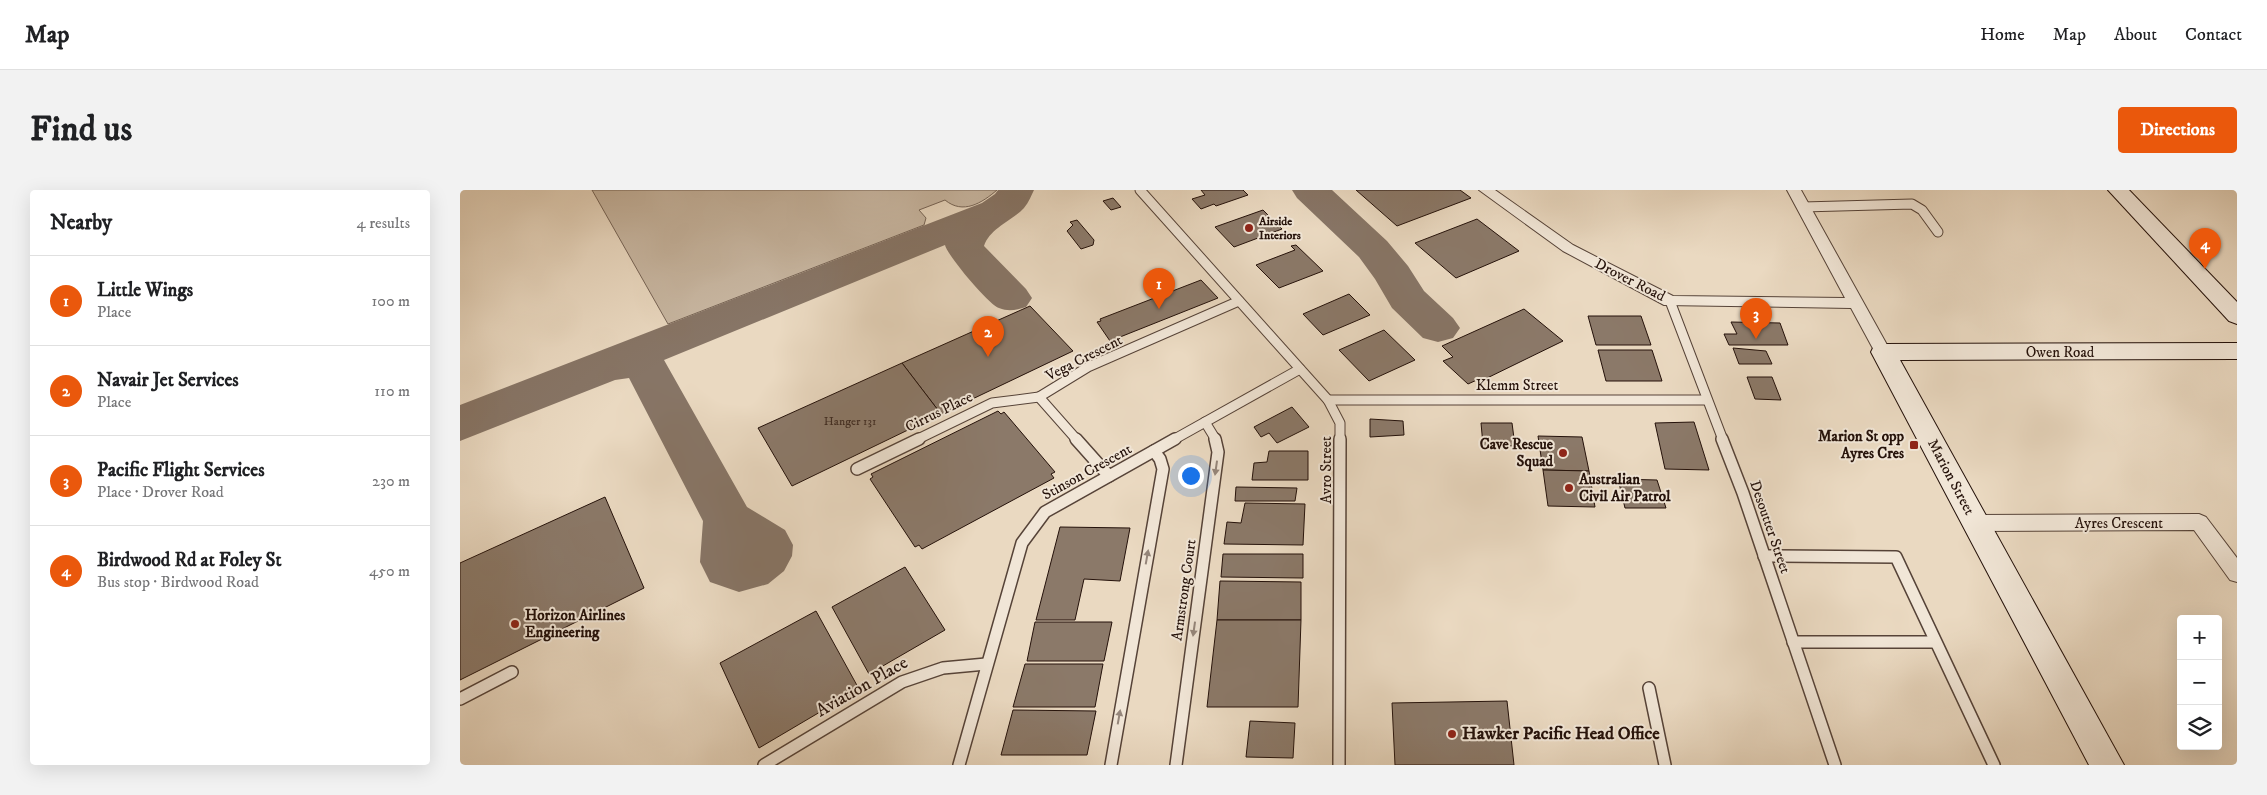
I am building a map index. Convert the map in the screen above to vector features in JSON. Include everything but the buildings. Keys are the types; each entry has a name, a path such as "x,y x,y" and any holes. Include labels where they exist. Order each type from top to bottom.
{"main road":[{"path":"2118,190 2237,316"},
{"name":"Owen Road","path":"1883,352 2237,351"},
{"name":"Marion Street","path":"1883,352 2107,765"}],"street":[{"name":"Drover Road","path":"1486,190 1568,248 1670,301 1855,303"},
{"name":"Marion Street","path":"1794,190 1883,352"},
{"name":"Ayres Crescent","path":"1975,523 2198,522 2237,574"}],"lane":[{"name":"Avro Street","path":"1140,190 1328,400 1338,416 1341,431 1339,765"},
{"path":"1803,207 1912,204 1919,207 1938,232"},
{"name":"Vega Crescent","path":"1109,476 1039,397 1088,367 1239,301"},
{"name":"Desoutter Street","path":"1670,301 1706,400 1743,493 1835,765"},
{"name":"Stinson Crescent","path":"959,765 1015,563 1022,543 1045,512 1300,369"},
{"name":"Cirrus Place","path":"858,469 992,404 1011,399 1039,397"},
{"name":"Klemm Street","path":"1328,400 1706,400"},
{"name":"Armstrong Court","path":"1176,765 1218,452 1215,437 1205,422"},
{"path":"1111,765 1162,469 1160,459 1154,451"},
{"path":"1764,556 1896,557 1994,765"},
{"path":"1793,642 1935,642"},
{"name":"Aviation Place","path":"764,765 902,682 923,672 954,665 986,664"},
{"path":"460,699 512,672"},
{"path":"1649,688 1665,765"}],"shaded area":[{"path":"592,190 997,190 972,206 959,207 945,200 919,210 926,218 924,225 668,324"}],"taxiway":[{"path":"995,211 1010,201 1016,190"},
{"path":"1310,190 1373,249 1394,275 1407,299 1438,328"},
{"path":"460,424 995,211"},
{"path":"995,211 968,235 964,246 967,252 1011,298"},
{"path":"605,367 632,363 647,369 729,521"},
{"path":"729,521 766,545 765,556 748,569 734,569 727,562 729,521"}],"place":[{"name":"Airside Interiors","path":"1249,228"},
{"name":"Birdwood Rd at Foley St","path":"2205,269"},
{"name":"Little Wings","path":"1159,309"},
{"name":"Pacific Flight Services","path":"1756,339"},
{"name":"Navair Jet Services","path":"988,357"},
{"name":"Marion St opp Ayres Cres","path":"1914,445"},
{"name":"Cave Rescue Squad","path":"1563,453"},
{"name":"Australian Civil Air Patrol","path":"1569,488"},
{"name":"Horizon Airlines Engineering","path":"515,624"},
{"name":"Hawker Pacific Head Office","path":"1452,734"}]}
